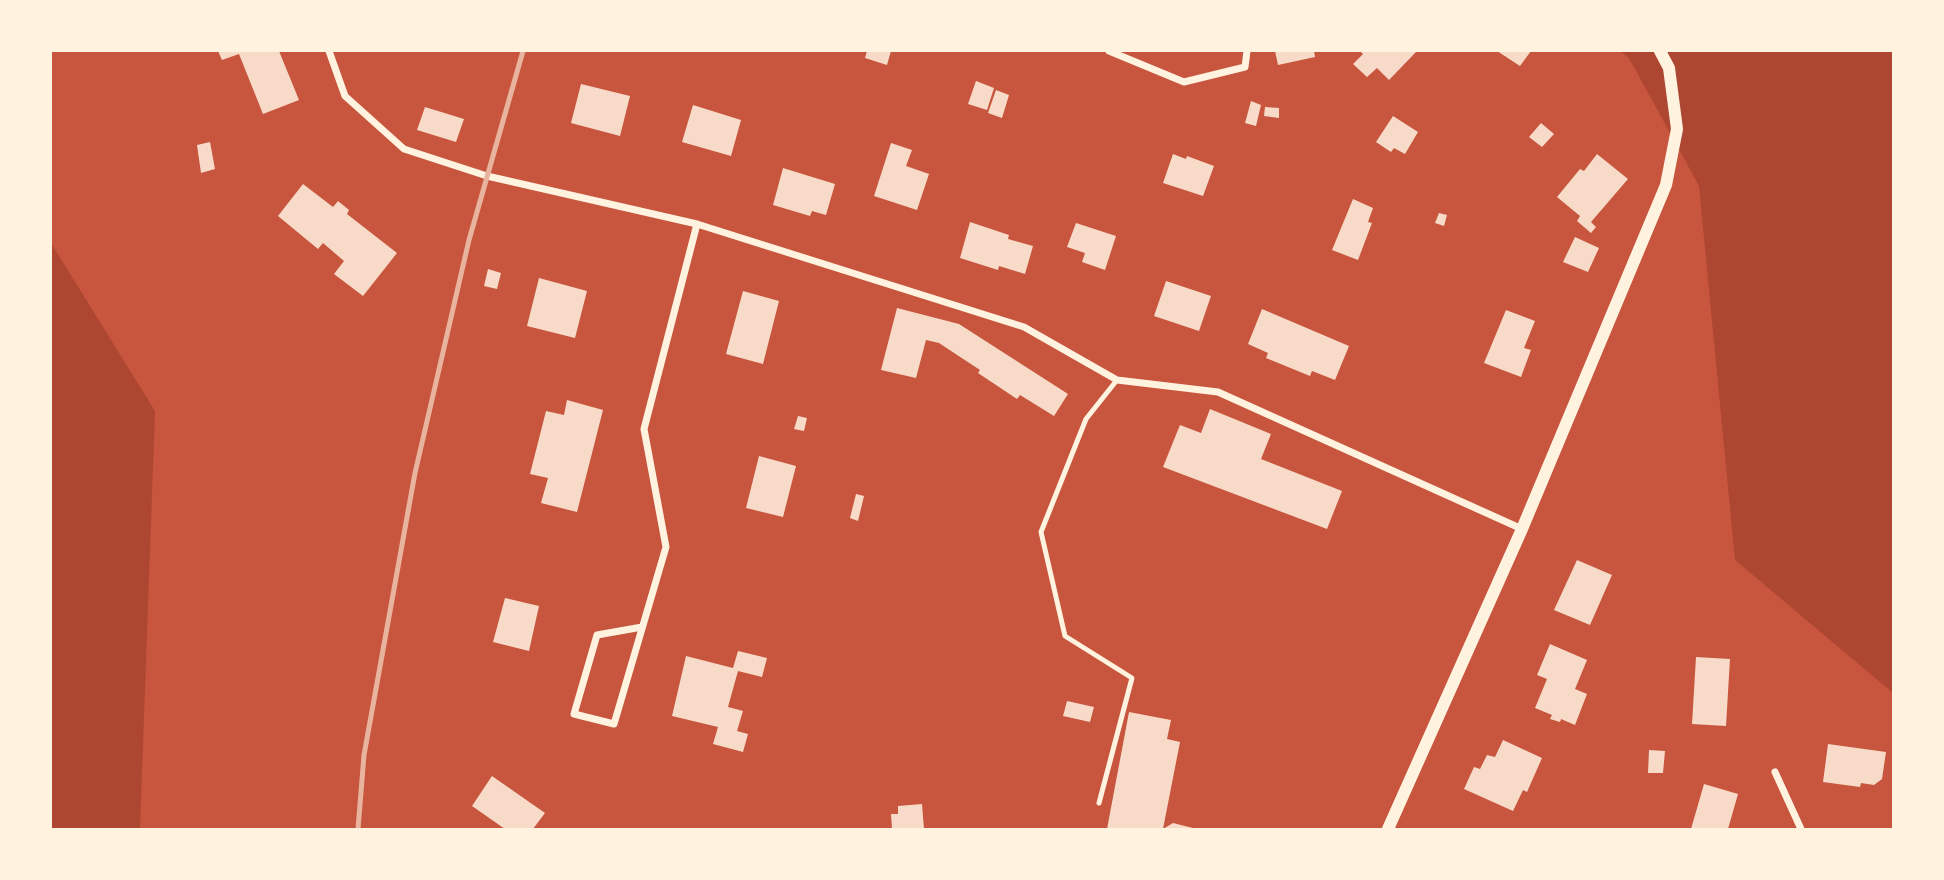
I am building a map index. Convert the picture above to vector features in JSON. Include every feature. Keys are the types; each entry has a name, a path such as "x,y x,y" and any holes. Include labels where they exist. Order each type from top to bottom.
{"street":[{"path":"329,51 345,96 404,149 487,176 698,225 1024,327 1117,380 1217,392 1522,529"},
{"path":"1109,51 1184,82 1245,67 1247,51"},
{"path":"1388,829 1522,529 1666,185 1677,129 1669,68 1660,51"},
{"path":"642,627 597,635 574,715 614,724 666,547 644,429 698,225"},
{"path":"1775,772 1801,829"}],"lane":[{"path":"1099,803 1132,678 1065,636 1041,532 1086,419 1117,380"}],"shaded area":[{"path":"1620,51 1893,51 1893,693 1735,560 1699,186 1629,58"},
{"path":"51,243 155,411 140,829 51,829"}],"building":[{"path":"218,51 279,51 299,100 263,114 239,54 222,60"},
{"path":"867,51 891,51 887,65 865,58"},
{"path":"1275,51 1314,51 1315,57 1278,65"},
{"path":"1360,51 1416,52 1389,80 1377,68 1367,77 1353,64 1363,54"},
{"path":"1497,51 1531,51 1520,66"},
{"path":"976,81 994,88 987,110 968,104"},
{"path":"581,84 630,96 620,136 571,123"},
{"path":"996,90 1009,95 1002,118 988,113"},
{"path":"1251,101 1261,105 1256,126 1245,123"},
{"path":"693,105 741,120 731,156 682,142"},
{"path":"425,107 464,119 456,142 417,130"},
{"path":"1265,107 1279,108 1279,118 1264,116"},
{"path":"1393,116 1418,132 1405,154 1394,148 1391,152 1376,142"},
{"path":"1541,123 1554,134 1542,147 1529,137"},
{"path":"210,142 215,169 201,173 197,145"},
{"path":"891,143 912,150 906,166 929,174 917,210 874,196"},
{"path":"1173,154 1214,166 1203,196 1163,183"},
{"path":"1597,154 1628,179 1591,222 1596,227 1591,233 1577,221 1580,216 1557,197 1580,169 1584,171"},
{"path":"783,168 835,184 826,215 812,211 810,216 773,205"},
{"path":"303,184 333,207 338,201 349,210 347,214 397,253 363,296 334,274 344,261 323,243 318,249 278,216"},
{"path":"1353,199 1373,208 1368,222 1372,223 1358,260 1332,250"},
{"path":"1439,213 1447,215 1444,226 1435,223"},
{"path":"970,222 1009,235 1008,239 1033,246 1025,274 999,266 998,270 960,258"},
{"path":"1076,223 1116,236 1105,270 1082,262 1085,253 1067,247"},
{"path":"1575,237 1599,248 1588,272 1563,262"},
{"path":"488,269 501,273 497,289 484,286"},
{"path":"539,278 587,291 575,338 527,326"},
{"path":"1166,281 1211,296 1199,331 1154,316"},
{"path":"743,291 779,301 763,364 726,354"},
{"path":"897,308 959,324 1068,394 1054,416 1020,395 1017,399 939,343 926,340 916,378 881,370"},
{"path":"1262,309 1349,346 1335,380 1312,371 1310,376 1266,358 1268,353 1248,344"},
{"path":"1506,310 1535,321 1524,348 1531,350 1521,377 1484,363"},
{"path":"567,400 603,410 577,512 541,503 548,478 530,474 546,411 564,415"},
{"path":"1210,409 1271,434 1261,459 1342,491 1327,529 1163,467 1180,425 1201,433"},
{"path":"798,416 807,418 804,431 794,429"},
{"path":"759,456 796,466 783,517 746,508"},
{"path":"856,494 864,496 858,521 850,518"},
{"path":"1577,560 1612,575 1590,625 1554,610"},
{"path":"505,598 539,606 529,651 493,642"},
{"path":"1550,644 1587,660 1575,689 1587,694 1575,725 1561,719 1560,722 1550,719 1552,715 1535,708 1547,679 1537,675"},
{"path":"738,651 767,658 762,677 738,671 728,707 743,711 737,731 748,734 743,752 713,744 718,727 672,716 686,656 733,668"},
{"path":"1696,657 1730,659 1726,726 1692,724"},
{"path":"1067,701 1094,707 1090,722 1063,716"},
{"path":"1129,712 1171,720 1167,739 1180,742 1163,829 1107,829"},
{"path":"1503,740 1542,758 1527,792 1523,790 1513,811 1464,789 1474,767 1480,769 1487,755 1495,757"},
{"path":"1828,744 1886,752 1882,779 1874,785 1861,783 1860,787 1823,782"},
{"path":"1649,750 1665,751 1663,773 1648,773"},
{"path":"492,776 545,813 533,829 505,829 472,806"},
{"path":"1704,784 1738,794 1728,829 1691,829"},
{"path":"922,804 924,829 892,829 891,814 898,814 898,806"},
{"path":"1173,823 1197,829 1163,829"}],"railway":[{"path":"358,829 364,755 415,473 469,240 523,51"}]}
